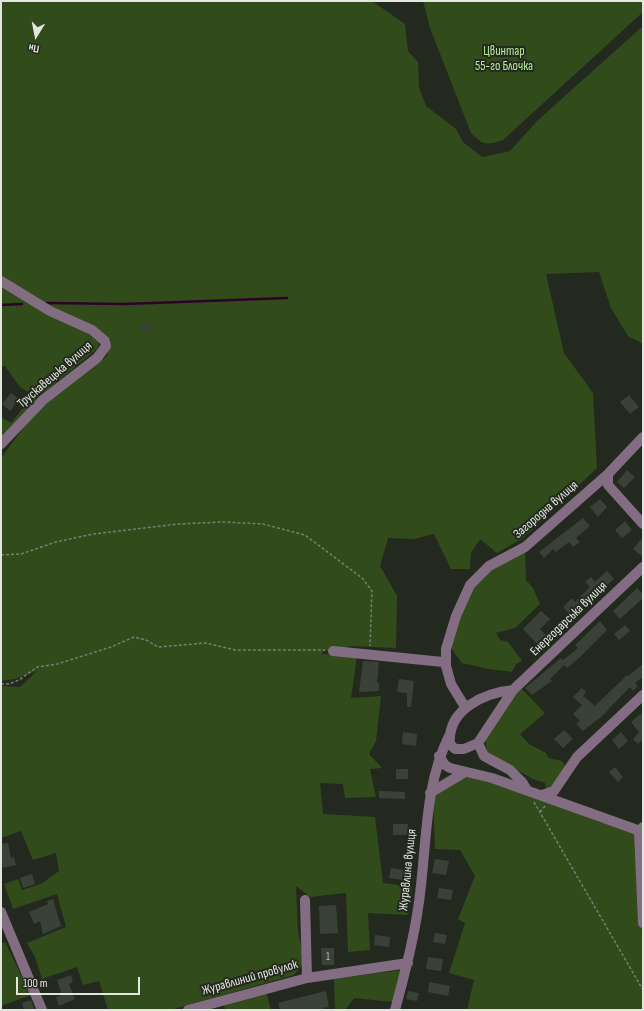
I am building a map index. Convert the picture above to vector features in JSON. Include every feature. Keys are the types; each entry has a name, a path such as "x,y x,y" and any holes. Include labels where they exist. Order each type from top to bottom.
{"street":[{"name":"Трускавецька вулиця","path":"1,281 50,311 92,330 105,341 106,346 97,358 42,400 1,444"},
{"name":"Загородна вулиця","path":"466,707 451,684 446,666 446,649 456,616 470,586 489,566 525,547 608,474 643,437"},
{"path":"608,474 608,485 643,524"},
{"name":"Енергодарська вулиця","path":"513,690 643,567"},
{"path":"333,651 434,660 443,662 446,666"},
{"path":"466,707 506,691 513,690"},
{"path":"450,734 450,744 456,749 464,749 478,743 513,690"},
{"path":"542,795 554,791 577,757 643,695"},
{"name":"Журавлина вулиця","path":"395,1010 408,963 421,885 430,793 439,756 450,734 454,719 466,707"},
{"path":"478,743 484,756 510,770 522,782 527,790"},
{"path":"439,756 445,765 465,772 492,778 642,830 643,923"},
{"path":"430,793 465,772"},
{"name":"Журавлиний провулок","path":"188,1010 198,1006 307,978 305,900"},
{"path":"1,912 42,1010"},
{"path":"307,978 408,963"}],"path":[{"path":"1,555 21,554 56,542 93,534 178,524 223,522 263,524 305,535 362,578 372,591 369,654"},
{"path":"1,684 9,684 19,680 37,667 57,664 111,647 134,637 146,640 158,648 206,642 235,650 296,649 333,651"},
{"path":"527,790 643,990"}],"green space":[{"path":"6,1 372,1 405,24 408,51 418,62 419,88 426,106 456,129 463,142 482,157 510,151 537,121 643,26 643,344 628,336 611,308 599,272 546,274 564,353 593,393 597,468 523,538 497,553 480,539 471,553 470,569 451,569 434,534 414,539 388,538 380,566 397,596 396,648 351,646 322,652 322,654 357,656 351,698 381,696 376,741 369,754 382,768 370,769 376,797 345,798 343,784 320,783 323,814 375,817 383,883 412,887 408,915 368,913 370,950 348,952 346,893 310,897 296,886 298,933 305,962 294,975 170,1010 108,1010 99,981 83,985 77,967 42,979 35,957 27,943 66,927 57,894 13,909 4,884 18,879 22,890 41,884 59,871 56,853 33,860 21,831 1,838 1,686 20,687 37,671 15,679 1,681 1,458 33,415 68,385 107,356 111,340 87,323 87,333 100,342 97,349 40,396 1,441 1,417 11,423 33,395 20,387 5,366 1,367 1,3"},
{"name":"Цвинтар 55-го Блочка","path":"423,1 643,1 643,12 503,140 489,144 482,142 471,133 430,28"},
{"path":"525,548 526,580 533,588 540,604 515,628 496,633 500,640 508,642 522,661 516,664 512,672 462,663 449,645 472,586 490,568"},
{"path":"520,687 545,713 520,734 529,744 546,753 548,758 562,761 566,767 552,788 546,788 545,783 533,779 487,753 485,737"},
{"path":"467,775 532,794 596,821 637,833 643,958 643,1010 467,1010 474,980 449,973 465,923 458,919 475,876 460,850 435,849 433,796"},
{"path":"5,942 31,995 1,1006 1,944"},
{"path":"401,970 393,1002 354,998 345,1010 335,1010 334,979"},
{"path":"266,992 271,1010 226,1010 223,1004"}],"building":[{"path":"141,323 151,324 150,333 140,332"},
{"path":"11,393 19,399 10,411 2,404"},
{"path":"629,395 639,407 630,414 620,402"},
{"path":"627,470 635,477 624,488 617,482"},
{"path":"600,499 607,507 598,517 590,507"},
{"path":"583,518 590,526 576,538 580,542 573,547 569,542 556,552 553,549 544,558 539,552"},
{"path":"625,521 632,530 622,538 615,530"},
{"path":"643,537 643,557 633,549"},
{"path":"607,571 614,579 605,587 607,590 600,596 598,593 572,617 563,607 572,598 575,602 590,587 585,582 591,577 595,582"},
{"path":"637,588 643,594 643,598 620,619 613,611"},
{"path":"541,611 550,619 540,629 550,639 541,648 523,629"},
{"path":"600,621 607,630 579,658 567,668 564,665 550,679 552,681 532,695 525,688 561,658 563,660 578,648 575,645"},
{"path":"625,625 630,631 619,640 614,634"},
{"path":"363,661 379,662 377,683 379,683 379,691 359,692"},
{"path":"643,664 643,677 635,683 638,686 633,691 630,687 601,717 583,731 576,724 580,721 573,714 582,705 573,697 582,688 586,692 583,696 595,706 627,675 628,676"},
{"path":"399,679 414,681 411,707 407,707 407,693 397,692"},
{"path":"643,712 643,739 638,744 633,739 639,732 631,722"},
{"path":"564,730 573,739 563,748 554,739"},
{"path":"403,732 417,734 416,746 402,744"},
{"path":"621,732 628,741 619,749 612,740"},
{"path":"615,767 623,777 618,782 609,772"},
{"path":"396,769 408,769 408,779 396,779"},
{"path":"379,791 405,792 405,799 379,798"},
{"path":"393,824 408,824 408,835 393,835"},
{"path":"8,843 11,858 14,857 16,865 3,868 1,860 1,844"},
{"path":"435,859 449,861 446,875 432,873"},
{"path":"391,868 404,870 403,880 389,878"},
{"path":"32,874 35,884 23,888 20,878"},
{"path":"439,888 453,890 451,900 437,898"},
{"path":"53,899 61,926 43,934 40,921 34,924 29,912 48,904 47,901"},
{"path":"336,905 338,933 320,934 319,906"},
{"path":"435,933 447,935 445,944 433,942"},
{"path":"375,935 390,937 389,947 374,945"},
{"path":"321,948 334,948 334,965 322,965"},
{"path":"428,957 443,959 441,971 426,969"},
{"path":"71,975 73,982 69,984 75,999 59,1006 56,997 62,995 57,980"},
{"path":"429,982 450,986 448,996 428,992"},
{"path":"326,991 329,1007 323,1008 324,1010 280,1010 278,1003"},
{"path":"408,991 419,993 417,1001 406,999"},
{"path":"31,1000 34,1009 24,1010 22,1003"}],"waterway":[{"path":"47,303 125,304 287,298"},
{"path":"1,305 22,304"}]}
